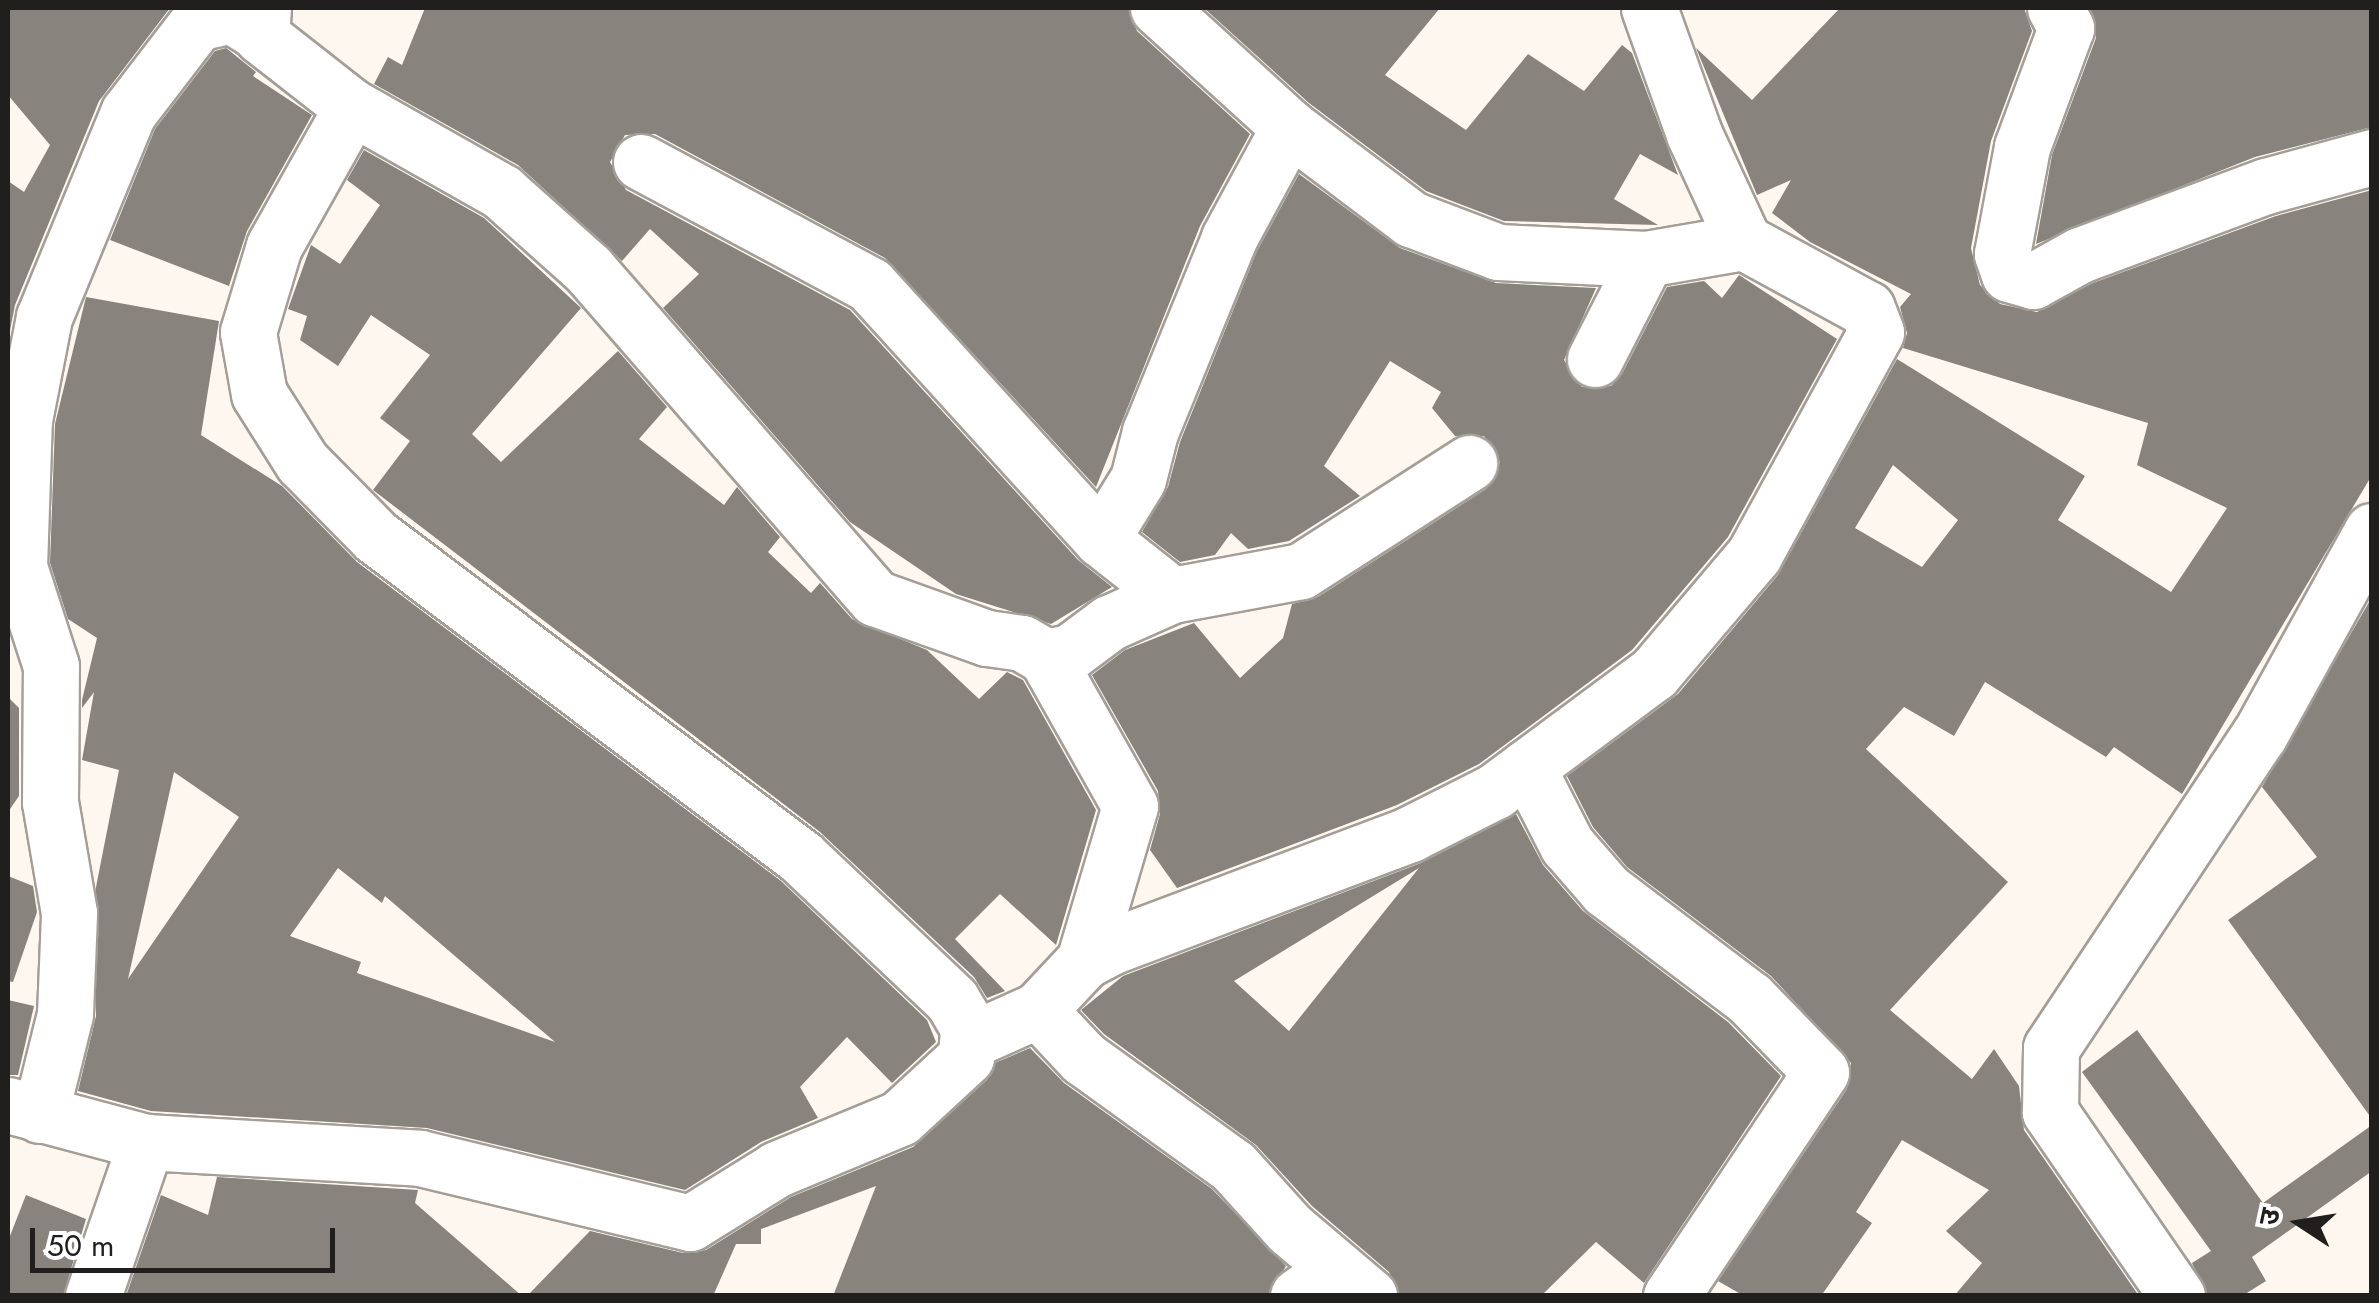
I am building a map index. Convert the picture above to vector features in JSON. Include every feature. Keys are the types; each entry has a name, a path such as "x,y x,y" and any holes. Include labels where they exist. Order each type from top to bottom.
{"street":[{"path":"1158,8 1289,127 1411,219 1498,252 1646,259 1744,242"},
{"path":"971,1040 1038,1010 1084,961 1410,834 1527,767 1654,673 1720,601 1800,478 1876,332 1867,309 1744,242 1694,134 1650,8"},
{"path":"2055,8 2066,28 2022,147 2002,254 2009,274 2033,281 2099,248 2266,186 2372,156"},
{"path":"352,107 274,246 248,332 259,394 302,462 376,537 800,857 952,1000 971,1040 966,1057 900,1118 777,1169 690,1223 420,1158 146,1142 24,1110 65,1014 69,912 50,802 52,666 20,567 24,420 44,317 128,113 197,23 231,15 260,19 352,107 502,192 588,269 875,598 987,638 1022,642 1046,658 1130,806 1084,961"},
{"path":"1101,539 1138,480 1150,432 1229,238 1289,127"},
{"path":"641,162 870,285 1101,539 1172,594"},
{"path":"1595,359 1646,259"},
{"path":"1046,658 1070,652 1109,623 1172,594 1300,571 1469,462"},
{"path":"2176,1296 2050,1112 2051,1048 2260,734 2372,531"},
{"path":"1527,767 1567,845 1606,890 1749,998 1821,1072 1670,1296"},
{"path":"1038,1010 1083,1058 1233,1166 1334,1287"},
{"path":"103,1292 146,1142"}],"building":[{"path":"8,8 170,8 99,101 15,305 8,341 8,181 24,192 50,145 8,95"},
{"path":"425,8 1128,8 1137,31 1250,134 1200,226 1096,487 885,258 655,134 625,135 610,162 626,190 850,310 1078,560 1112,587 1051,624 956,594 850,522 663,308 699,274 650,229 622,261 518,165 374,84 388,57 402,65"},
{"path":"1204,8 1440,8 1385,75 1466,130 1528,54 1584,91 1622,45 1632,53 1678,175 1640,154 1614,199 1658,225 1504,221 1426,191 1309,103"},
{"path":"1840,8 2024,8 2032,31 1991,141 1971,248 1980,285 2000,304 2037,312 2093,283 2276,216 2372,190 2372,475 2182,794 2114,747 2106,757 1985,682 1954,736 1904,707 1866,749 2008,882 1890,1010 1972,1079 1994,1049 2019,1086 2024,1130 2139,1296 1954,1296 1982,1263 1946,1231 1989,1190 1902,1140 1856,1212 1872,1223 1821,1296 1744,1296 1718,1281 1847,1089 1851,1063 1771,976 1627,867 1593,827 1567,776 1678,694 1778,575 1897,359 2085,476 2058,520 2171,592 2227,508 2137,465 2148,423 1903,348 1907,333 1900,307 1911,294 1810,242 1772,213 1791,180 1757,195 1696,48 1752,100","holes":["1893,465 1958,520 1922,567 1855,528"]},
{"path":"2090,8 2372,8 2372,127 2255,157 2036,244 2052,155 2096,38"},
{"path":"226,48 256,72 253,76 312,115 247,231 229,286 110,240 155,129 215,51"},
{"path":"364,150 484,218 581,308 472,434 501,462 618,351 667,407 639,439 724,505 737,487 780,537 768,552 811,593 820,583 852,619 927,650 979,699 1007,672 1023,680 1096,810 1056,945 1000,894 955,939 1005,991 987,998 974,977 820,832 373,490 410,441 380,418 430,355 371,315 338,366 300,340 307,316 288,309 311,245 340,264 380,205 347,180"},
{"path":"1299,174 1400,248 1496,283 1596,288 1564,360 1582,387 1611,386 1622,374 1667,287 1704,281 1722,298 1739,275 1837,339 1728,537 1632,650 1479,764 1397,805 1177,888 1150,850 1160,814 1158,791 1092,675 1125,650 1194,623 1240,678 1283,638 1292,604 1318,597 1486,489 1500,462 1484,436 1455,436 1432,408 1441,392 1390,361 1324,466 1360,496 1289,541 1248,549 1231,533 1215,555 1180,562 1142,532 1168,487 1180,442 1257,251"},
{"path":"86,297 219,321 201,435 282,486 357,562 781,881 927,1020 936,1042 892,1083 847,1037 800,1087 818,1118 761,1142 685,1190 427,1128 151,1111 78,1091 96,1016 96,887 119,770 82,760 94,692 82,708 82,700 97,638 68,619 50,563 55,424","holes":["174,772 239,817 128,979","338,868 382,903 385,896 555,1042 357,973 361,962 290,936"]},
{"path":"2372,597 2372,1119 2228,920 2317,857 2262,787"},
{"path":"8,697 19,708 19,796 8,812"},
{"path":"1516,814 1543,865 1583,911 1728,1022 1781,1076 1644,1283 1596,1242 1541,1296 1399,1296 1389,1272 1312,1206 1256,1145 1104,1034 1081,1010 1123,976 1421,863","holes":["1419,868 1289,1031 1234,981"]},
{"path":"8,876 33,886 37,912 13,982 8,981"},
{"path":"8,1000 34,1006 18,1075 8,1075"},
{"path":"2137,1030 2263,1203 2372,1125 2372,1171 2252,1257 2266,1281 2242,1296 2208,1296 2192,1263 2211,1251 2082,1072"},
{"path":"1030,1048 1064,1083 1212,1189 1286,1266 1267,1296 833,1296 876,1186 761,1229 761,1244 736,1244 713,1296 528,1295 590,1231 683,1253 706,1250 791,1197 913,1147 987,1080 995,1063"},
{"path":"217,1177 418,1190 415,1203 522,1296 126,1296 161,1195 208,1215"},
{"path":"26,1195 86,1219 63,1296 8,1296 8,1241"}]}
